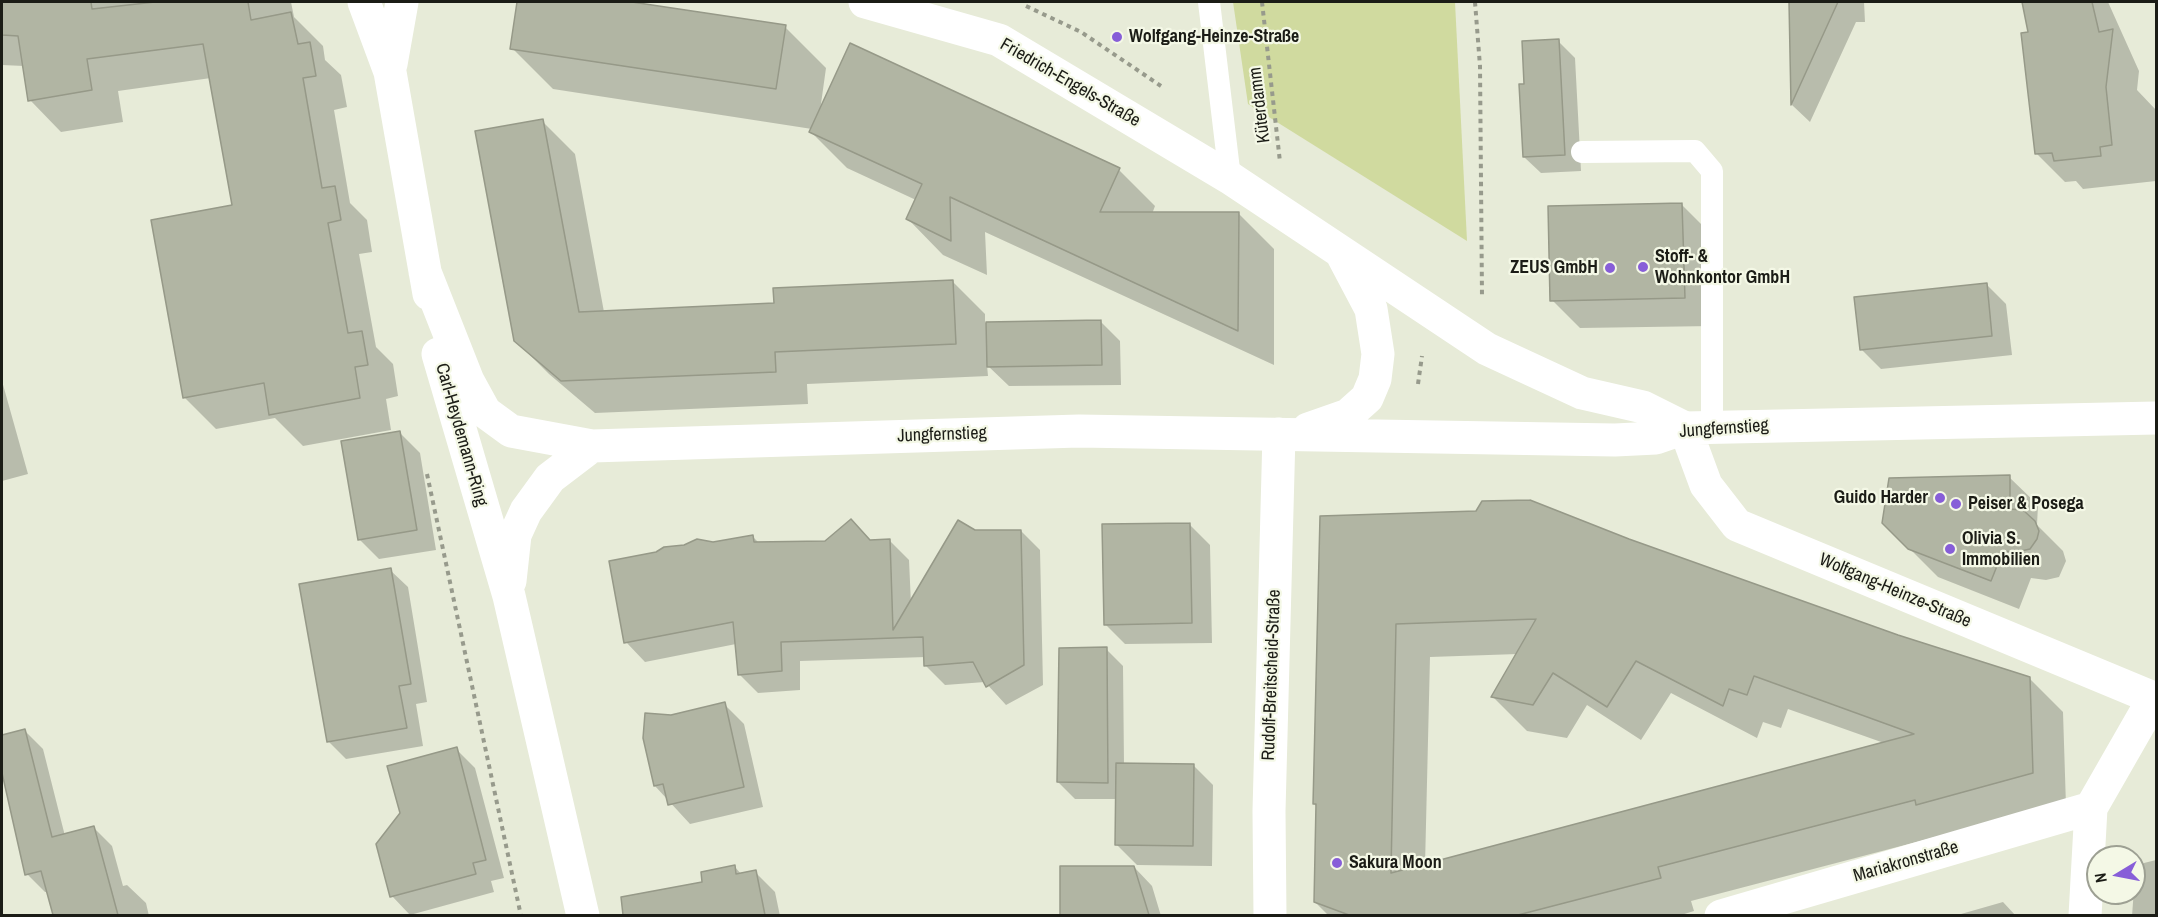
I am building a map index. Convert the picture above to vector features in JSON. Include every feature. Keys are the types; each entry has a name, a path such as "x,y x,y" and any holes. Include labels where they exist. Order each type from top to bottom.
{"main road":[{"path":"364,2 390,72"},
{"path":"390,72 402,2"},
{"name":"Friedrich-Engels-Straße","path":"865,2 999,40 1230,178"},
{"name":"Carl-Heydemann-Ring","path":"390,72 439,356 509,596 583,915"},
{"name":"Jungfernstieg","path":"1230,178 1341,252 1371,309 1378,354 1375,379 1367,398 1348,415 1286,434"},
{"path":"1341,252 1487,349 1582,393 1643,407 1698,428"},
{"name":"Carl-Heydemann-Ring","path":"425,272 468,381 485,412 511,431 592,446"},
{"name":"Jungfernstieg","path":"592,446 1079,431 1615,440 1656,438 1698,428 1831,423 2157,418"},
{"name":"Wolfgang-Heinze-Straße","path":"1698,428 1706,485 1737,525 2155,698"},
{"name":"Rudolf-Breitscheid-Straße","path":"1270,915 1269,811 1286,434"},
{"name":"Carl-Heydemann-Ring","path":"509,596 515,535 526,511 550,478 592,446"},
{"path":"2085,915 2091,808 2155,698"},
{"name":"Mariakronstraße","path":"1721,915 2091,808"}],"lane":[{"path":"1209,2 1230,178"},
{"path":"1582,152 1695,152 1712,171 1698,428"}],"path":[{"name":"Küterdamm","path":"1262,2 1281,170"},
{"path":"1475,2 1480,66 1482,308"}],"green space":[{"path":"1233,2 1455,2 1467,241 1248,104"}],"building":[{"path":"2,2 91,2 92,9 155,2 248,2 251,20 291,12 298,44 310,42 316,76 303,78 322,188 335,186 341,220 328,223 348,333 362,331 368,365 355,367 360,398 269,415 264,383 183,398 151,220 232,205 203,44 87,59 92,90 28,101 18,36 2,35"},
{"path":"517,2 632,2 786,25 776,89 510,49"},
{"path":"1789,2 1838,2 1791,105"},
{"path":"2022,2 2092,2 2099,32 2113,29 2106,87 2112,145 2100,147 2101,156 2054,161 2052,153 2035,154 2021,33 2028,32"},
{"path":"1559,39 1565,155 1523,157 1519,84 1524,84 1522,41"},
{"path":"850,43 1120,168 1100,212 1239,212 1238,331 950,197 951,241 906,219 922,184 809,132"},
{"path":"543,119 579,312 774,303 773,288 953,280 956,344 775,352 776,372 561,381 514,341 475,131"},
{"path":"1682,203 1685,298 1550,301 1548,206"},
{"path":"1987,283 1992,336 1860,350 1854,297"},
{"path":"1101,320 1102,365 987,367 986,322"},
{"path":"400,431 417,530 358,540 341,441"},
{"path":"2010,475 2010,509 2023,510 2035,521 2039,531 2030,549 2017,552 2003,551 1991,581 1908,549 1882,523 1889,478"},
{"path":"1530,500 1629,539 1898,635 2030,677 2033,773 1916,805 1915,800 1658,867 1661,878 1518,915 1349,915 1314,902 1316,804 1313,804 1320,516 1476,511 1482,501","holes":["1536,619 1491,697 1533,705 1553,673 1607,707 1636,661 1723,706 1729,689 1747,695 1754,676 1914,734 1391,873 1396,624"]},
{"path":"851,519 870,540 890,539 893,630 958,520 975,530 1021,530 1024,665 986,687 973,662 924,666 923,637 781,642 782,671 738,675 733,622 624,643 609,561 656,552 664,547 684,545 697,539 713,542 753,535 754,542 825,541"},
{"path":"1190,523 1192,623 1104,625 1102,524"},
{"path":"391,568 411,684 399,686 407,728 327,742 299,584"},
{"path":"1107,647 1108,783 1057,782 1059,648"},
{"path":"725,702 744,787 668,805 663,784 654,786 643,738 645,713 671,715"},
{"path":"25,729 52,837 94,826 118,915 53,915 41,871 25,875 2,773 2,735"},
{"path":"457,747 486,860 473,863 476,874 390,897 376,844 400,813 387,766"},
{"path":"1116,763 1194,764 1193,846 1115,845"},
{"path":"735,865 736,874 756,870 765,915 623,915 621,897 702,882 701,872"},
{"path":"1060,866 1134,866 1149,915 1060,915"}],"place":[{"name":"Wolfgang-Heinze-Straße","path":"1117,37"},
{"name":"Stoff- & Wohnkontor GmbH","path":"1643,267"},
{"name":"ZEUS GmbH","path":"1610,268"},
{"name":"Guido Harder","path":"1940,498"},
{"name":"Peiser & Posega","path":"1956,504"},
{"name":"Olivia S. Immobilien","path":"1950,549"},
{"name":"Sakura Moon","path":"1337,863"}]}
